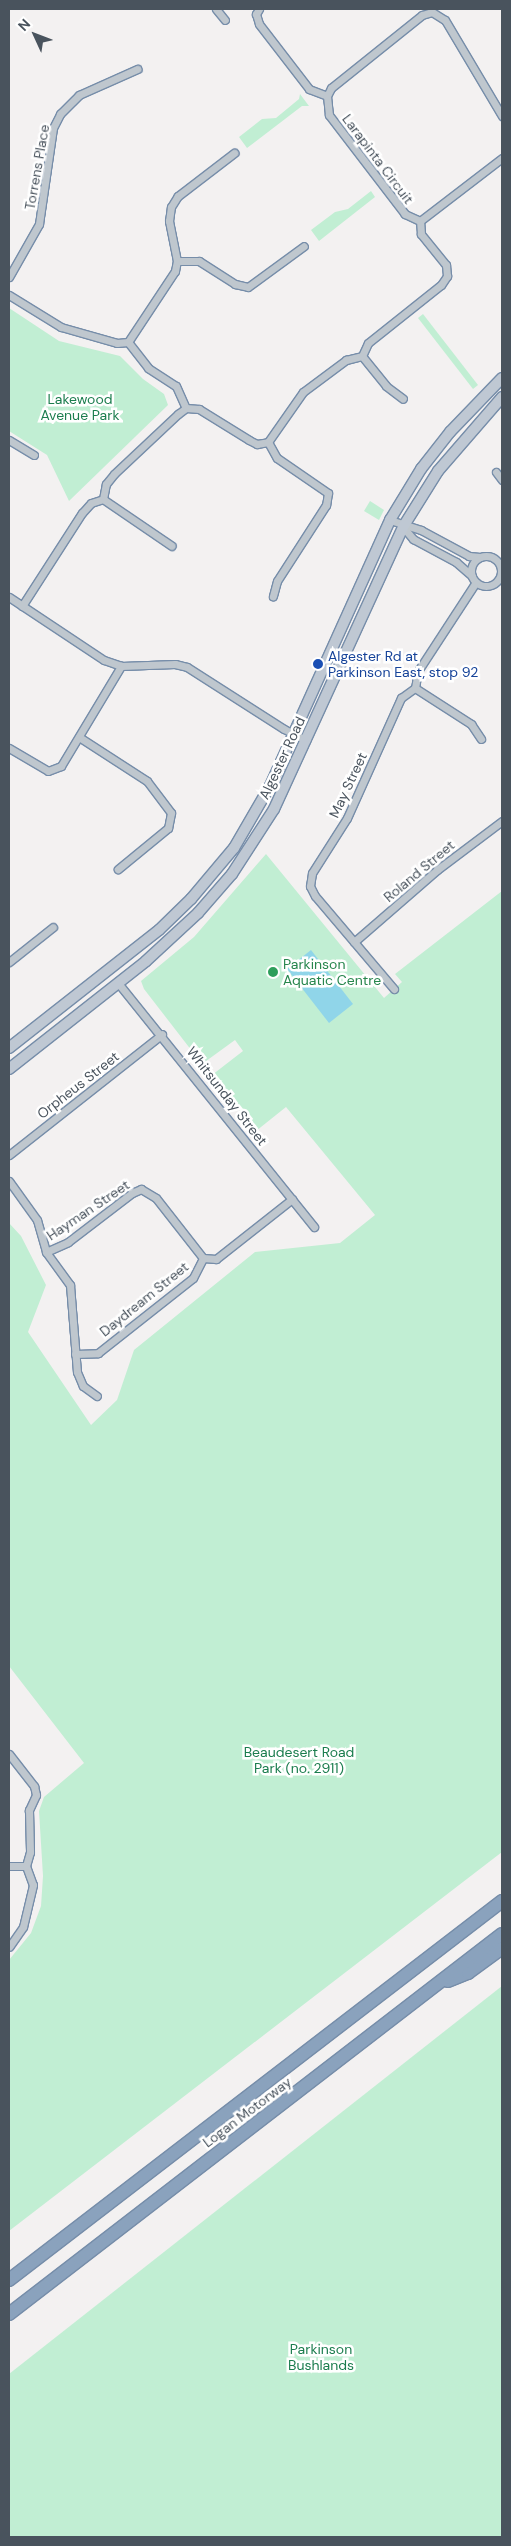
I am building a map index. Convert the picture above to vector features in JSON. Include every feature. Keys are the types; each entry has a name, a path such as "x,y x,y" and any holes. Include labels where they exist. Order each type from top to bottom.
{"highway":[{"name":"Logan Motorway","path":"9,2280 502,1901"},
{"name":"Logan Motorway","path":"9,2314 502,1934"},
{"path":"436,1985 468,1973 502,1948"}],"main road":[{"name":"Algester Road","path":"9,1048 159,930 213,874 254,816 294,735 390,520 421,470 450,432 502,378"},
{"name":"Algester Road","path":"9,1069 118,983 198,913 232,874 274,809 403,527 438,471 502,397"},
{"path":"108,971 118,983"}],"street":[{"path":"216,9 225,20"},
{"path":"260,9 256,14 259,24 309,89 327,96 337,81 422,15 432,10 445,20 502,116"},
{"name":"Torrens Place","path":"9,277 40,224 54,128 60,114 79,95 137,68"},
{"name":"Larapinta Circuit","path":"327,96 329,115 404,214 420,221 502,158"},
{"path":"128,342 175,271 177,261 169,221 171,207 178,196 234,152"},
{"path":"362,356 368,343 441,284 447,276 446,265 421,234 420,221"},
{"path":"177,261 199,262 235,284 248,288 304,246"},
{"path":"9,295 61,327 117,343 128,342"},
{"path":"128,342 148,368 176,386 186,408"},
{"path":"362,356 386,386 403,399"},
{"path":"103,499 106,484 114,474 186,408 199,408 257,444 268,442 303,392 346,360 362,356"},
{"path":"9,440 34,455"},
{"path":"268,442 277,458 328,493 326,505 277,581 273,596"},
{"path":"496,472 502,480"},
{"path":"103,499 172,546"},
{"path":"22,606 82,512 91,503 103,499"},
{"path":"390,520 403,527 421,530 462,553 496,560 502,568 500,577 494,584 485,586 474,579 456,562 414,539 403,527"},
{"path":"496,560 502,554"},
{"path":"474,579 474,563 480,557"},
{"name":"May Street","path":"394,989 314,896 310,886 312,873 347,818 401,698 415,688 418,671 474,579"},
{"path":"494,584 502,588"},
{"path":"9,597 104,660 121,666 174,664 187,667 294,735 306,740"},
{"path":"9,748 48,771 61,766 121,666"},
{"path":"415,688 471,724 481,739"},
{"path":"79,737 147,781 171,813 168,828 118,869"},
{"name":"Roland Street","path":"354,942 438,870 502,822"},
{"path":"9,962 53,927"},
{"name":"Whitsunday Street","path":"118,983 162,1034 314,1227"},
{"name":"Orpheus Street","path":"9,1155 162,1034"},
{"path":"9,1181 37,1220 46,1252 70,1285 77,1372 83,1386 97,1396"},
{"name":"Hayman Street","path":"46,1252 68,1242 132,1193 141,1189 156,1198 203,1258"},
{"name":"Daydream Street","path":"75,1354 98,1353 193,1278 203,1258 216,1259 292,1199"},
{"path":"9,1754 34,1786 36,1796 29,1810 30,1852 26,1866 33,1885 23,1927 9,1947"},
{"path":"9,1866 26,1866"}],"green space":[{"path":"300,94 309,106 302,106 247,148 239,137 262,119 276,118 299,99"},
{"path":"371,191 375,197 319,241 311,230 335,212 348,209"},
{"name":"Lakewood Avenue Park","path":"9,308 59,341 120,356 143,379 164,394 168,405 69,501 47,455 9,431"},
{"path":"423,314 478,385 473,389 418,318"},
{"path":"370,501 384,510 379,520 364,511"},
{"name":"Beaudesert Road Park (no. 2911)","path":"266,854 384,998 402,982 395,974 502,891 502,1852 9,2231 9,1960 31,1933 41,1906 43,1876 39,1811 44,1797 84,1763 9,1666 9,1223 21,1236 46,1285 28,1332 91,1425 117,1400 134,1350 255,1252 340,1243 375,1215 286,1107 256,1131 212,1075 243,1051 235,1040 202,1064 144,989 141,981 194,937"},
{"name":"Parkinson Bushlands","path":"502,1986 502,2537 9,2537 9,2374"}],"water":[{"path":"311,950 353,1004 329,1023 287,969"}],"place":[{"name":"Algester Rd at Parkinson East, stop 92","path":"318,664"},
{"name":"Parkinson Aquatic Centre","path":"273,972"}]}
